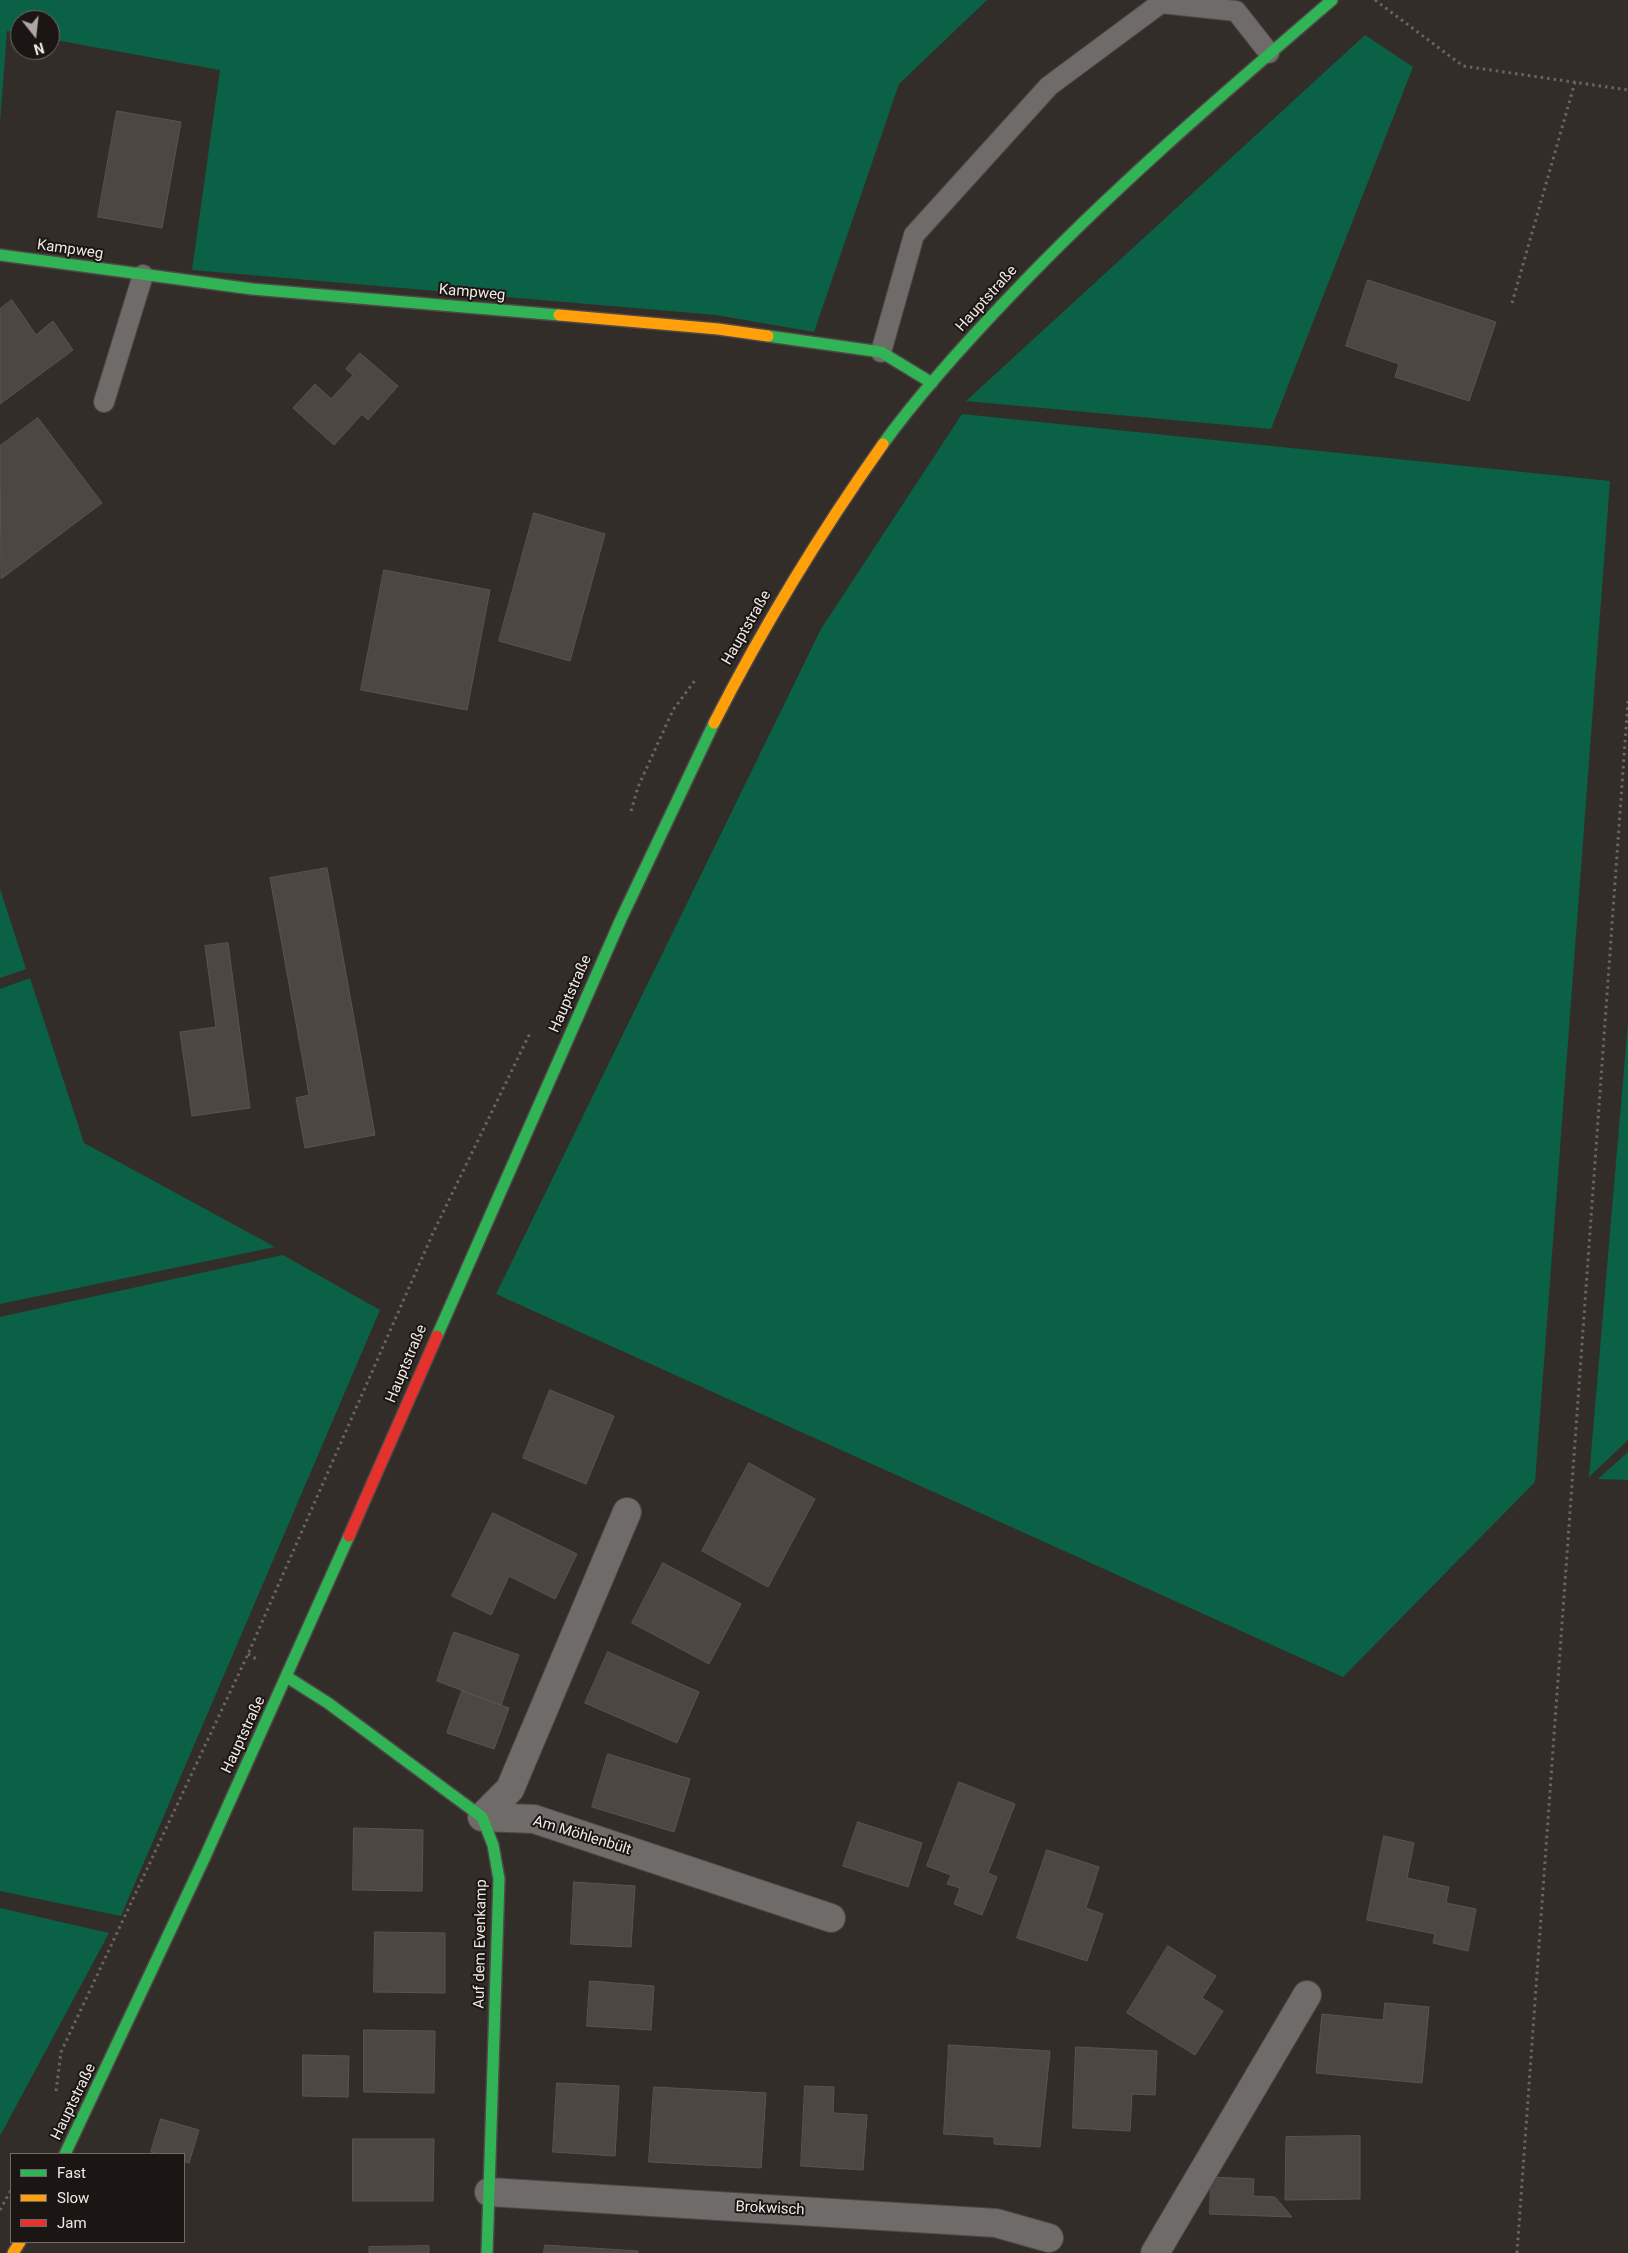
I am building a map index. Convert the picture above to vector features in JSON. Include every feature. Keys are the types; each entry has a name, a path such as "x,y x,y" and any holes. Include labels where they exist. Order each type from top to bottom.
{"main road":[{"name":"Hauptstraße","path":"65,2153 130,2021 287,1678 472,1252 698,750 746,660 796,573 888,437 990,316 1053,250 1166,144 1332,0"},
{"name":"Kampweg","path":"0,255 252,289 718,329 881,352 932,383"},
{"path":"287,1678 336,1708 482,1817"},
{"name":"Auf dem Evenkamp","path":"482,1817 493,1845 499,1879 487,2253"}],"street":[{"path":"482,1817 510,1789 627,1512"},
{"name":"Am Möhlenbült","path":"482,1817 534,1819 831,1918"},
{"path":"1156,2253 1307,1995"},
{"name":"Brokwisch","path":"489,2192 996,2223 1049,2238"}],"lane":[{"path":"881,352 914,235 1050,86 1161,3 1236,11 1269,54"},
{"path":"104,402 143,275"}],"path":[{"path":"1375,0 1463,66 1628,90"},
{"path":"1512,303 1575,82"},
{"path":"1517,2253 1628,702"},
{"path":"0,2210 10,2192"}],"green space":[{"path":"0,0 987,0 899,84 814,332 716,315 192,270 220,70 60,41 60,10 10,10 10,31 7,31 0,122"},
{"path":"1365,35 1413,67 1271,429 966,401"},
{"path":"962,414 1610,481 1535,1482 1343,1677 496,1294 821,629"},
{"path":"0,889 26,969 0,978"},
{"path":"30,978 84,1143 275,1247 0,1304 0,989"},
{"path":"1628,1023 1628,1440 1589,1477"},
{"path":"283,1255 380,1310 121,1916 0,1891 0,1317"},
{"path":"1628,1452 1628,1480 1598,1479"},
{"path":"0,1908 109,1933 0,2136"}],"building":[{"path":"117,111 181,122 162,228 98,217"},
{"path":"1368,280 1496,322 1469,401 1395,377 1399,364 1346,346"},
{"path":"12,300 36,335 53,321 73,350 0,404 0,309"},
{"path":"360,353 398,386 368,420 362,414 334,445 293,408 315,384 331,399 353,375 346,369"},
{"path":"38,418 102,503 1,579 0,446"},
{"path":"534,513 605,534 570,661 499,641"},
{"path":"384,570 490,590 467,710 361,690"},
{"path":"327,868 375,1135 305,1148 296,1098 309,1095 270,878"},
{"path":"228,943 250,1108 192,1116 180,1032 216,1027 205,946"},
{"path":"550,1390 614,1416 586,1484 523,1458"},
{"path":"749,1463 815,1499 768,1587 702,1551"},
{"path":"493,1513 577,1554 555,1599 509,1576 491,1615 452,1596"},
{"path":"663,1563 741,1604 709,1664 632,1623"},
{"path":"454,1632 519,1655 501,1705 437,1681"},
{"path":"608,1652 699,1692 677,1743 585,1703"},
{"path":"462,1691 509,1708 494,1749 447,1733"},
{"path":"608,1754 690,1779 674,1832 592,1807"},
{"path":"959,1782 1015,1804 988,1873 997,1877 982,1915 954,1904 960,1888 947,1884 951,1875 927,1866"},
{"path":"858,1822 922,1843 908,1887 843,1866"},
{"path":"354,1828 423,1830 422,1891 353,1890"},
{"path":"1384,1836 1414,1843 1407,1878 1449,1887 1446,1903 1476,1909 1468,1951 1433,1943 1435,1934 1367,1920"},
{"path":"1047,1850 1099,1867 1086,1908 1103,1914 1087,1961 1017,1938"},
{"path":"574,1882 635,1886 631,1947 571,1944"},
{"path":"375,1932 445,1933 445,1993 374,1992"},
{"path":"1168,1946 1216,1976 1202,1998 1223,2011 1195,2055 1127,2013"},
{"path":"590,1981 654,1986 651,2030 587,2026"},
{"path":"1385,2003 1429,2007 1422,2083 1316,2073 1322,2014 1383,2020"},
{"path":"364,2030 435,2031 434,2093 364,2092"},
{"path":"949,2045 1050,2051 1040,2147 994,2144 994,2137 944,2134"},
{"path":"1076,2047 1157,2051 1155,2095 1132,2094 1130,2131 1073,2128"},
{"path":"303,2055 349,2056 348,2097 303,2096"},
{"path":"557,2083 619,2086 615,2156 553,2152"},
{"path":"805,2086 834,2087 833,2113 867,2115 863,2170 801,2166"},
{"path":"654,2087 766,2093 761,2168 649,2162"},
{"path":"161,2119 199,2130 189,2163 185,2161 185,2153 151,2152"},
{"path":"1360,2136 1360,2199 1285,2200 1286,2137"},
{"path":"353,2139 434,2139 433,2201 353,2201"},
{"path":"1211,2177 1254,2179 1253,2196 1275,2197 1292,2217 1210,2214"},
{"path":"545,2245 638,2251 638,2253 544,2253"},
{"path":"429,2246 429,2253 369,2253 369,2247"}],"traffic: fast":[{"path":"883,444 913,404 946,366 1052,253 1169,142 1332,0"},
{"path":"0,255 252,289 559,315"},
{"path":"768,336 881,352 932,383"},
{"path":"437,1336 621,919 714,723"},
{"path":"65,2153 204,1859 349,1536"},
{"path":"287,1677 328,1703 482,1817 493,1845 499,1879 487,2253"}],"traffic: slow":[{"path":"559,315 718,329 768,336"},
{"path":"714,723 794,580 837,511 883,444"},
{"path":"13,2253 19,2243"}],"traffic: jam":[{"path":"349,1536 437,1336"}]}
